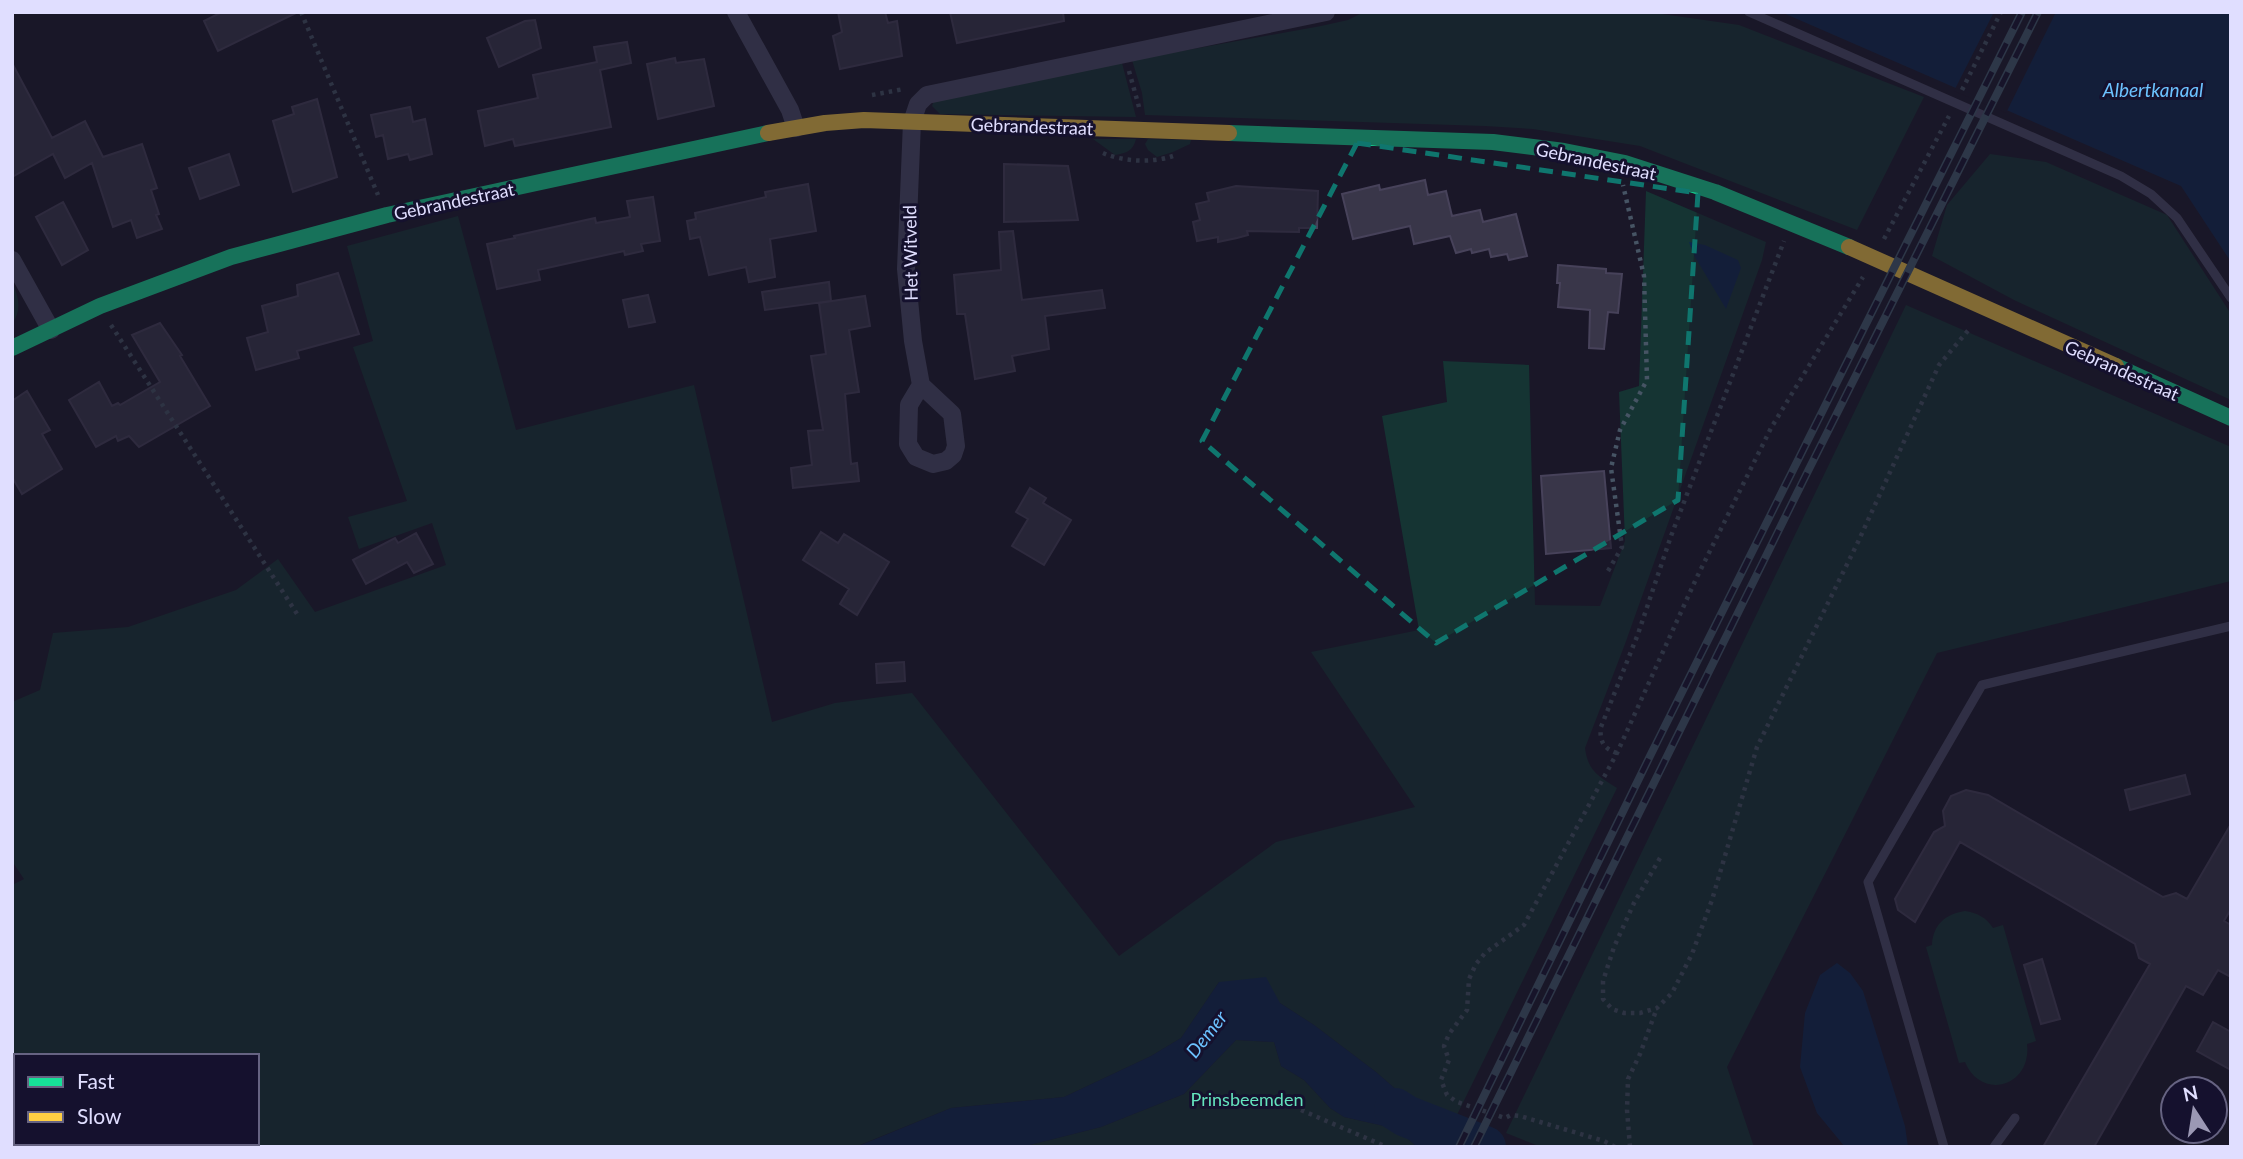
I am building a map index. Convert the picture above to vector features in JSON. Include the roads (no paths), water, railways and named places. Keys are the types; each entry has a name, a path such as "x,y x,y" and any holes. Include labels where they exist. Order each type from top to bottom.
{"street":[{"path":"736,12 790,110 796,128"},
{"path":"912,122 918,104 927,95 1326,12"},
{"name":"Gebrandestraat","path":"12,348 100,306 231,257 387,215 796,128 864,120 1493,142 1563,151 1625,163 1715,192 1821,234 2231,418"},
{"name":"Het Witveld","path":"912,122 906,269 920,384"},
{"path":"12,260 51,330"}],"lane":[{"path":"1749,12 2121,176 2151,194 2177,218 2231,298"},
{"path":"1944,1147 1868,882 1982,685 2231,626"},
{"path":"1994,1147 2015,1118"}],"water":[{"name":"Albertkanaal","path":"1781,12 2231,12 2231,262 2181,186"},
{"path":"1689,242 1705,245 1738,260 1741,268 1726,309 1695,257"},
{"path":"1837,963 1850,973 1863,991 1905,1126 1908,1147 1845,1147 1817,1113 1800,1067 1805,1013 1820,975"},
{"path":"1266,977 1280,1003 1314,1025 1407,1099 1455,1119 1443,1147 1417,1147 1397,1129 1344,1117 1330,1108 1304,1080 1281,1066 1274,1042 1236,1040 1184,1094 1101,1127 1022,1147 856,1147 951,1108 1064,1097 1151,1056 1181,1038 1219,982"}],"waterway":[{"name":"Demer","path":"1395,1109 1406,1116 1485,1147"}],"railway":[{"path":"1459,1147 1651,754 2022,12"},
{"path":"1474,1147 2038,12"}],"park label":[{"name":"Prinsbeemden","path":"1247,1099"}]}
